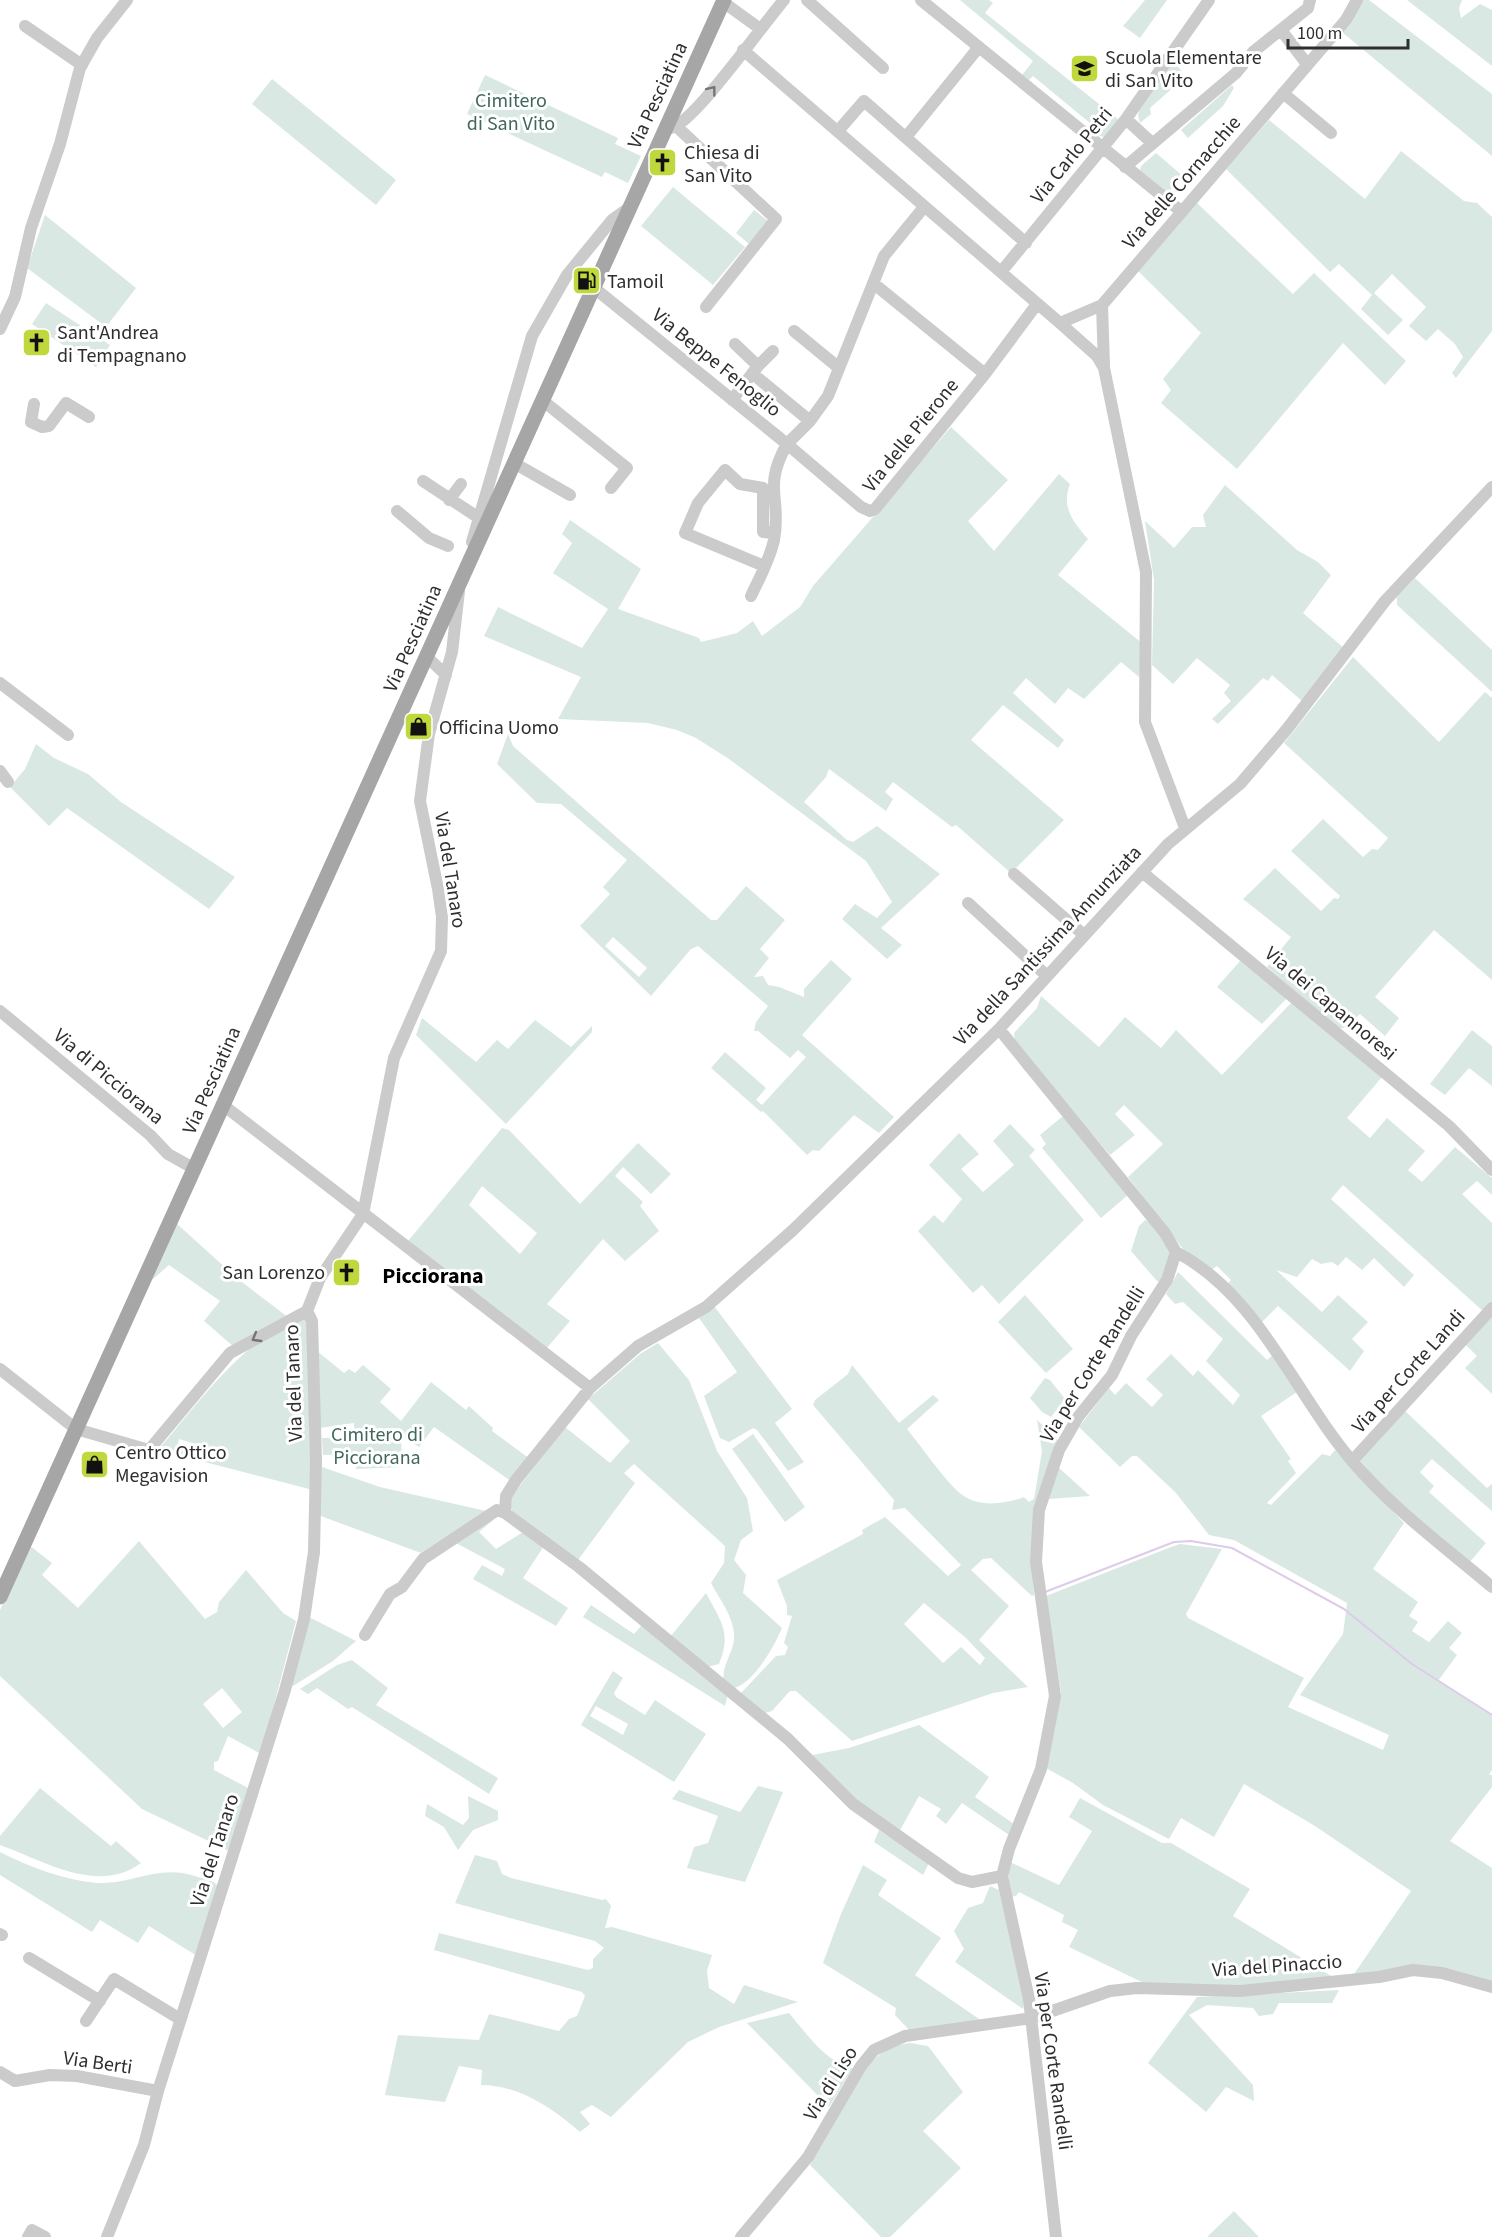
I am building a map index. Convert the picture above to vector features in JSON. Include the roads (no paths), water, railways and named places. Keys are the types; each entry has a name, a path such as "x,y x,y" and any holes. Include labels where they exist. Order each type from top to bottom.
{"main road":[{"name":"Via Pesciatina","path":"0,1597 629,208 671,128 724,1"}],"street":[{"path":"0,329 15,297 31,228 60,144 82,64 97,38 127,0"},
{"path":"706,308 776,219 671,128 707,97 759,28 784,0"},
{"path":"807,0 883,68"},
{"path":"921,0 1182,212"},
{"name":"Via Carlo Petri","path":"1001,272 1126,119 1209,0"},
{"path":"1125,167 1236,73 1253,52 1308,8 1310,0"},
{"name":"Via delle Cornacchie","path":"1102,305 1346,20 1357,0"},
{"path":"724,1 759,28"},
{"path":"25,26 82,64"},
{"path":"1281,30 1307,64"},
{"path":"906,137 979,47"},
{"path":"743,50 1060,323 1097,356 1104,368"},
{"path":"1283,93 1331,133"},
{"path":"838,131 864,101 1026,243"},
{"path":"1126,119 1152,143"},
{"path":"751,596 764,566 774,533 772,481 776,464 787,444 810,421 828,396 884,256 924,207"},
{"name":"Via Pesciatina","path":"460,581 532,336 567,275 612,220 629,208"},
{"path":"873,283 985,374"},
{"name":"Via Beppe Fenoglio","path":"593,287 787,444"},
{"name":"Via delle Pierone","path":"787,444 861,507 870,511 880,504 985,374 1037,304"},
{"path":"1060,323 1102,305 1104,368 1146,572 1145,722 1185,828"},
{"path":"794,331 840,368"},
{"path":"735,344 810,421"},
{"path":"748,392 773,351"},
{"path":"732,399 761,371"},
{"path":"542,400 627,468 611,488"},
{"path":"34,404 31,422 42,427 49,426 66,403 89,417"},
{"path":"514,463 570,495"},
{"path":"764,566 685,533 698,503 725,470 740,484 763,488 763,532 774,533"},
{"path":"423,481 479,518"},
{"path":"449,500 461,484"},
{"name":"Via della Santissima Annunziata","path":"505,1513 506,1496 516,1480 590,1388 638,1346 693,1316 717,1298 793,1230 999,1029 1185,828 1240,784 1293,721 1384,601 1492,487"},
{"path":"396,511 429,538 448,546"},
{"name":"Via del Tanaro","path":"107,2237 144,2145 180,2019 285,1690 310,1588 314,1552 316,1461 312,1321 307,1311 320,1278 363,1214 394,1058 441,951 442,917 420,801 429,734 452,652 460,581"},
{"path":"426,656 446,675"},
{"path":"0,683 68,735"},
{"path":"0,771 8,782"},
{"name":"Via dei Capannoresi","path":"1142,872 1449,1126 1492,1170"},
{"path":"1014,874 1084,935"},
{"path":"968,903 1047,976"},
{"name":"Via di Picciorana","path":"0,1011 142,1128 168,1154 193,1168"},
{"path":"999,1029 1165,1233 1176,1252 1193,1261 1242,1308 1352,1461 1392,1504 1492,1587"},
{"path":"223,1105 590,1388"},
{"name":"Via per Corte Randelli","path":"1056,2237 1032,2018 1002,1876 1009,1849 1041,1769 1055,1696 1036,1562 1040,1510 1059,1450 1078,1417 1112,1375 1131,1336 1167,1280 1176,1252"},
{"name":"Via per Corte Landi","path":"1352,1461 1492,1308"},
{"path":"0,1368 76,1430 149,1450 230,1353 307,1311"},
{"path":"365,1635 390,1594 402,1587 423,1558 497,1510 505,1513 579,1567 788,1739 853,1804 876,1821 958,1878 972,1882 1002,1876"},
{"path":"29,1958 100,2001"},
{"name":"Via del Pinaccio","path":"1032,2018 1110,1991 1137,1988 1240,1991 1379,1977 1413,1970 1442,1973 1492,1987"},
{"path":"86,2021 114,1979 180,2019"},
{"name":"Via di Liso","path":"741,2237 808,2157 861,2066 874,2050 905,2036 1032,2018"},
{"path":"0,2072 15,2081"},
{"name":"Via Berti","path":"0,2085 50,2075 77,2076 158,2091"},
{"path":"28,2237 32,2230 45,2237"}],"waterway":[{"path":"1045,1592 1174,1542 1191,1541 1232,1548 1344,1609 1412,1664 1492,1715"}],"place":[{"name":"Scuola Elementare di San Vito","path":"1084,68"},
{"name":"Chiesa di San Vito","path":"663,163"},
{"name":"Tamoil","path":"586,281"},
{"name":"Sant'Andrea di Tempagnano","path":"36,343"},
{"name":"Officina Uomo","path":"418,727"},
{"name":"San Lorenzo","path":"346,1272"},
{"name":"Centro Ottico Megavision","path":"94,1464"}],"district":[{"name":"Picciorana","path":"433,1275"}],"park label":[{"name":"Cimitero di San Vito","path":"511,112"},
{"name":"Cimitero di Picciorana","path":"377,1446"}]}
